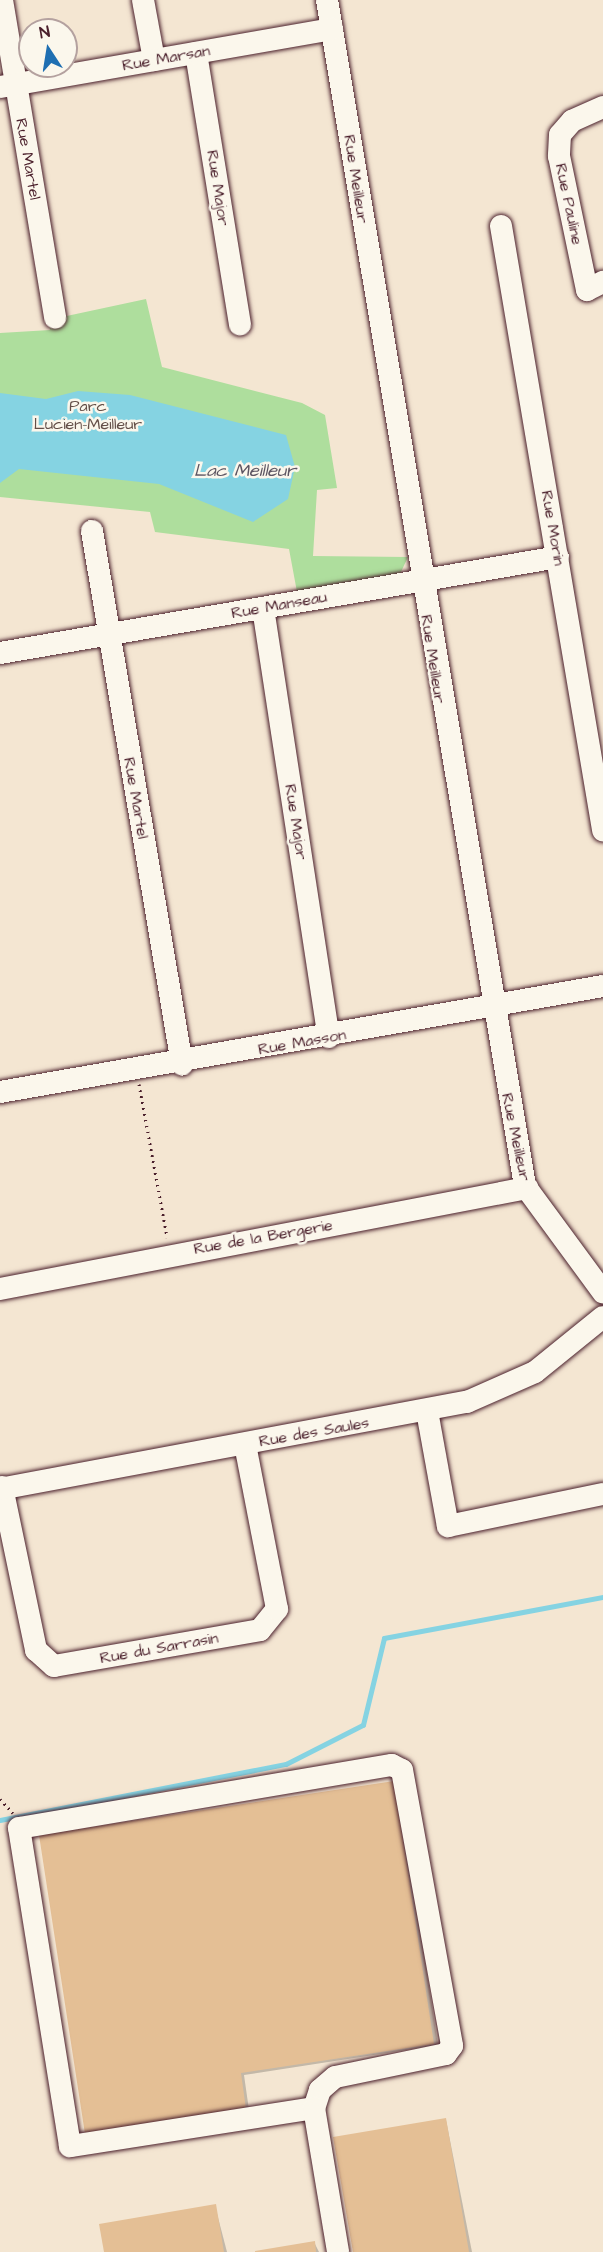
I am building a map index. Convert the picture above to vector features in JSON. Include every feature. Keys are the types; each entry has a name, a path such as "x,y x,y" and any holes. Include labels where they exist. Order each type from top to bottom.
{"street":[{"name":"Rue Martel","path":"2,0 8,86 55,318"},
{"path":"143,0 154,60"},
{"name":"Rue Meilleur","path":"327,0 491,1010 526,1188 603,1292"},
{"name":"Rue Marsan","path":"8,86 332,29"},
{"name":"Rue Major","path":"196,53 240,324"},
{"name":"Rue Pauline","path":"595,286 559,156 560,135 572,121 603,107"},
{"name":"Rue Morin","path":"501,226 603,830"},
{"name":"Rue Martel","path":"92,531 182,1064"},
{"name":"Rue Manseau","path":"0,653 558,557"},
{"name":"Rue Major","path":"263,608 329,1037"},
{"name":"Rue Masson","path":"0,1092 182,1064 491,1010 603,986"},
{"name":"Rue de la Bergerie","path":"0,1289 170,1254 526,1188"},
{"name":"Rue des Saules","path":"1,1488 427,1411 504,1390 535,1372 603,1317"},
{"path":"427,1411 448,1526 603,1494"},
{"name":"Rue du Sarrasin","path":"1,1488 36,1650 54,1666 260,1630 277,1609 245,1445"},
{"path":"314,2108 70,2146 19,1828 392,1766 402,1770 452,2046 446,2054 334,2077 320,2090 314,2108 338,2252"}],"path":[{"path":"136,1071 170,1254"}],"green space":[{"name":"Parc Lucien-Meilleur","path":"146,299 162,367 302,403 325,415 337,488 317,490 313,556 408,557 400,574 297,592 289,549 155,532 150,512 0,497 0,333 50,330 48,320"}],"water":[{"name":"Lac Meilleur","path":"78,391 130,395 286,435 295,467 288,499 253,522 159,484 19,469 0,483 0,393 46,399"}],"building":[{"path":"394,1781 434,2044 241,2073 246,2109 85,2134 39,1835"},
{"path":"446,2118 469,2252 353,2252 333,2137"},
{"path":"216,2204 224,2252 104,2252 99,2224"},
{"path":"315,2241 316,2252 255,2252 255,2251"}],"waterway":[{"path":"0,1820 286,1764 363,1725 384,1638 603,1597"}]}
